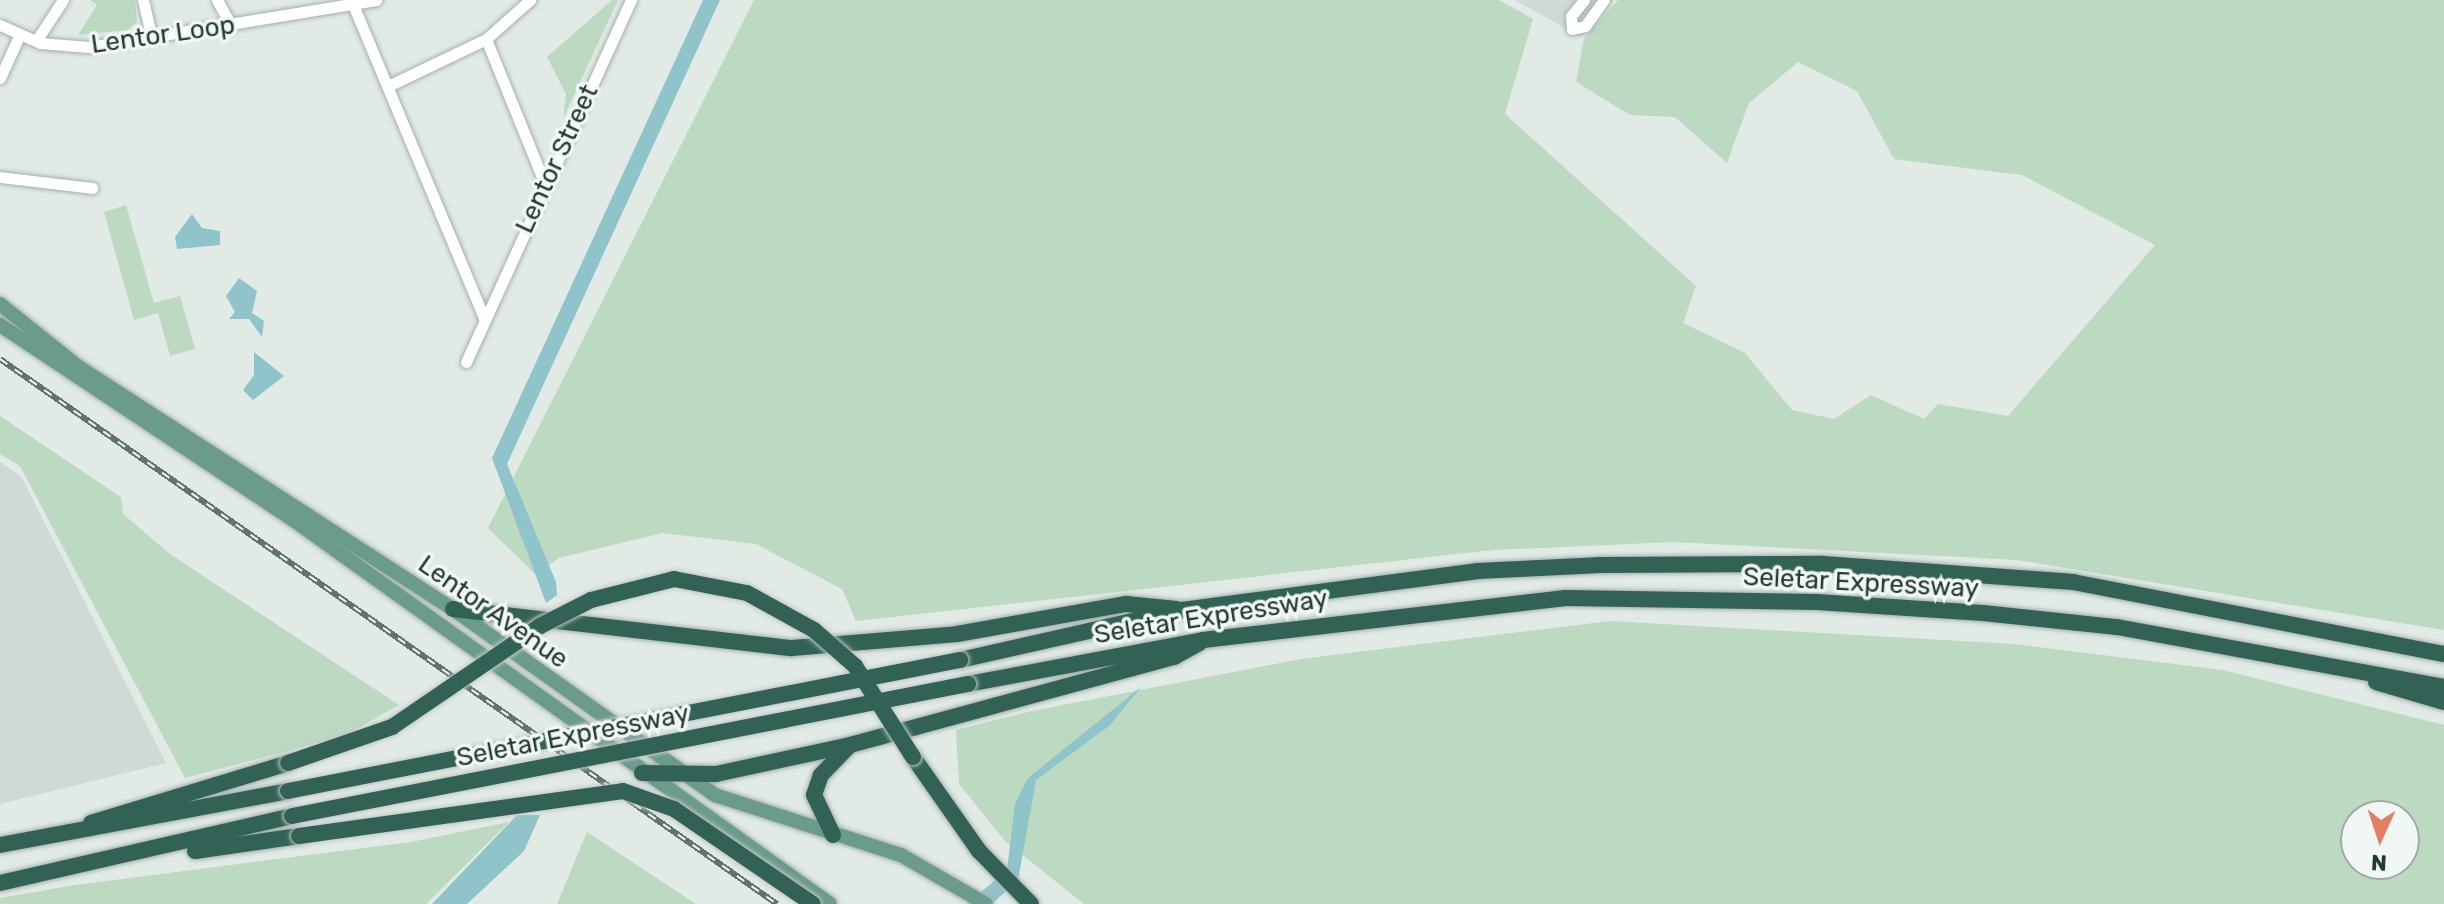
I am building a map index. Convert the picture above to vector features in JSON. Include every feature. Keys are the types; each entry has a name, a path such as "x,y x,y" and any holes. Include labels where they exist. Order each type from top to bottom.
{"highway":[{"name":"Seletar Expressway","path":"0,845 960,660 1182,610 1478,571 1823,564 2073,582 2444,654"},
{"path":"83,829 109,812 288,763 392,727 540,626 612,591 655,580 720,585 770,603 838,648 966,835 1031,904"},
{"name":"Seletar Expressway","path":"0,883 158,852 292,816 1203,640 1566,598 1817,602 2117,627 2444,687"},
{"path":"453,609 792,648 943,636 1126,604 1182,610"},
{"path":"642,773 684,776 850,745 1174,657 1203,640"},
{"path":"2342,668 2444,702"},
{"path":"833,835 814,795 821,775 850,745"},
{"path":"158,852 299,836 623,791 674,809 813,904"}],"main road":[{"name":"Lentor Avenue","path":"0,304 111,389 453,609 684,776 740,807 917,863 986,904"},
{"name":"Lentor Avenue","path":"0,325 302,526 505,675 830,904"},
{"path":"505,675 519,659"}],"street":[{"path":"36,41 63,0"},
{"path":"143,0 151,36"},
{"path":"217,0 223,23"},
{"name":"Lentor Loop","path":"0,25 36,41 89,47 337,5 354,7 376,0"},
{"path":"390,85 486,39 530,0"},
{"name":"Lentor Street","path":"466,362 631,0"},
{"path":"1584,0 1571,16 1572,29 1585,26 1604,0"},
{"path":"354,7 390,85 484,318"},
{"path":"0,78 20,34"},
{"path":"486,39 545,184"},
{"path":"0,177 92,188"}],"shaded area":[{"path":"1515,0 1614,0 1581,37"},
{"path":"0,462 21,476 166,763 0,804"}],"green space":[{"path":"90,0 135,0 137,22 128,30 78,35 97,5"},
{"path":"612,0 618,0 563,119 566,94 547,57"},
{"path":"754,0 1499,0 1533,19 1505,114 1696,286 1683,323 1745,353 1792,410 1834,419 1871,395 1924,419 1938,404 2008,416 2155,245 2022,175 1894,159 1857,91 1798,62 1749,103 1727,163 1675,117 1630,115 1576,82 1584,38 1618,0 2444,0 2444,630 2017,560 1674,542 1493,550 856,621 842,589 756,544 662,533 559,558 535,574 488,528"},
{"path":"126,205 154,303 180,296 195,349 170,356 158,313 134,320 104,212"},
{"path":"0,416 121,497 123,514 170,554 399,705 344,736 185,778 20,466 0,454"},
{"path":"1610,621 2014,644 2223,670 2444,725 2444,904 1084,904 1005,841 959,784 956,730 1032,711 1301,659"},
{"path":"509,822 426,904 0,904 0,898 75,885 411,842"},
{"path":"587,832 696,904 557,904"}],"water":[{"path":"703,0 720,0 507,464 556,582 557,595 546,603 492,458"},
{"path":"192,214 202,228 220,231 220,245 177,249 175,237"},
{"path":"239,278 257,291 252,313 264,321 262,337 249,319 229,319 235,312 226,296"},
{"path":"254,352 284,376 253,400 243,390 254,375"},
{"path":"1141,687 1109,726 1036,780 1018,880 992,904 967,904 1007,870 1015,804 1028,778"},
{"path":"517,815 540,815 524,851 467,904 432,904"}],"railway":[{"path":"0,359 777,904"}]}
